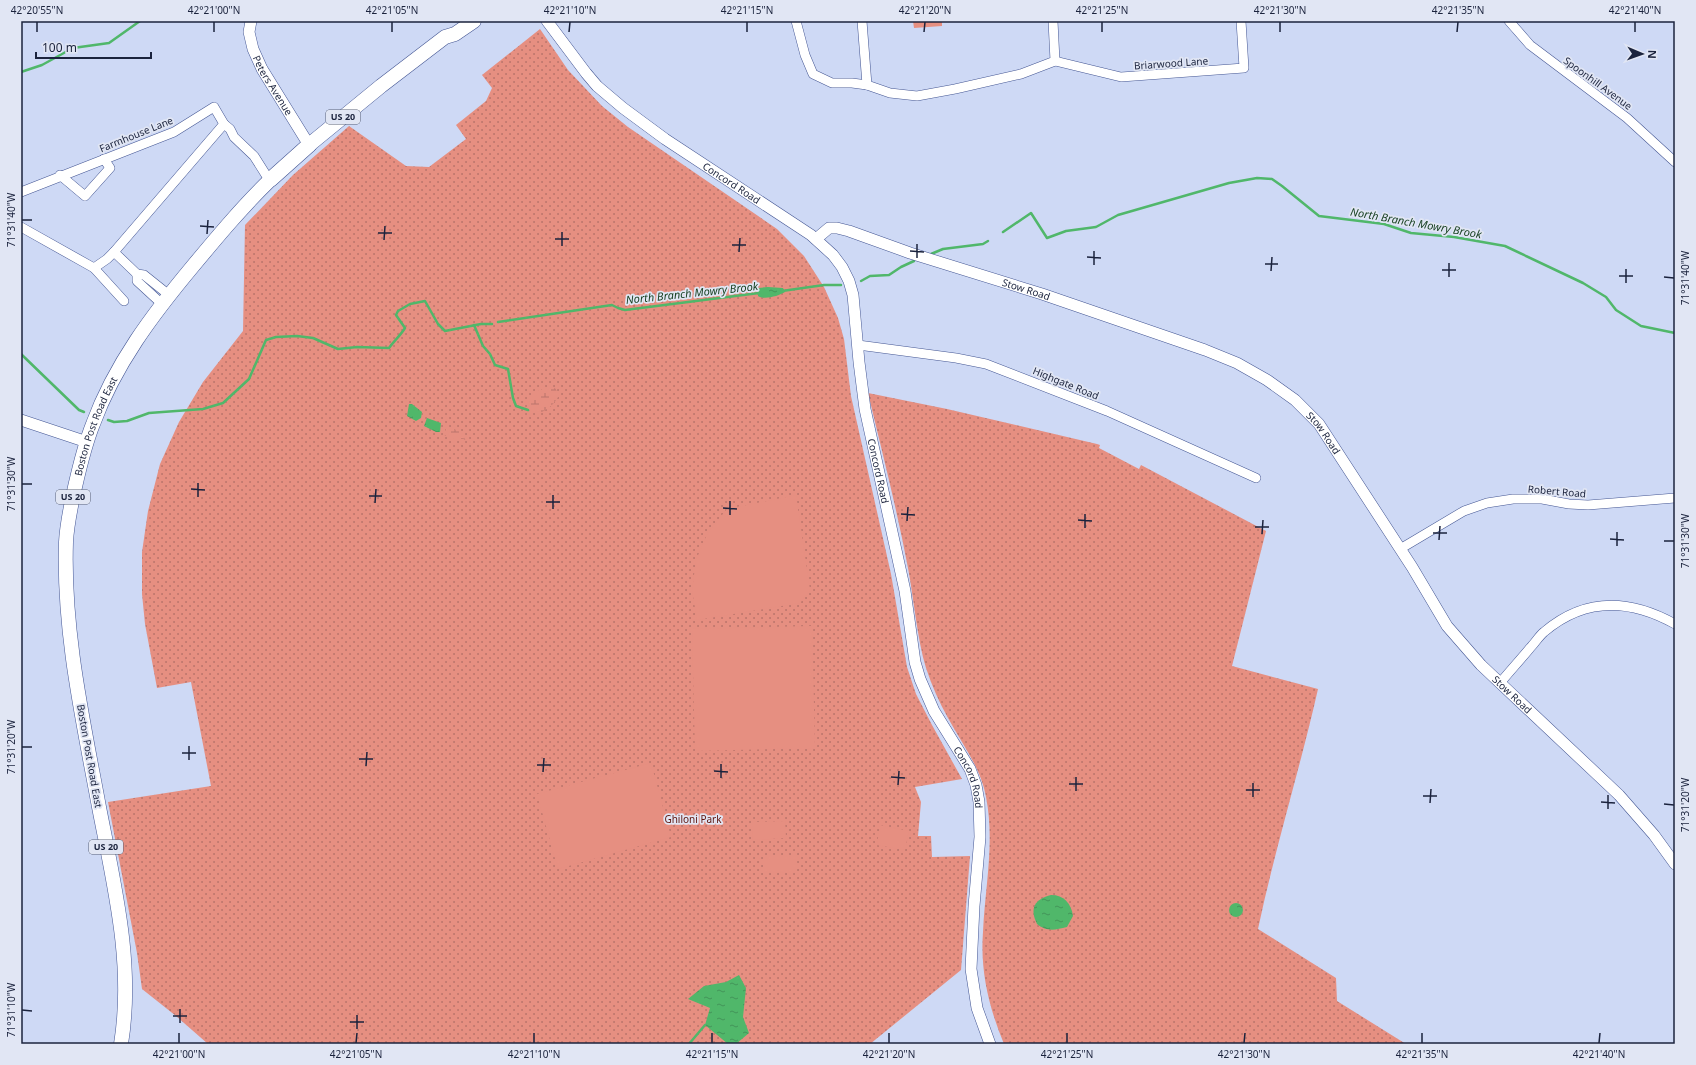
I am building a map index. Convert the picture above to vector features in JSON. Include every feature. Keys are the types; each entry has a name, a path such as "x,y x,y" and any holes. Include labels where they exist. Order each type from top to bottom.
{"highway":[{"name":"Boston Post Road East","path":"271,179 309,145"}],"main road":[{"name":"Boston Post Road East","path":"446,37 450,30 460,21"},
{"name":"Boston Post Road East","path":"309,145 376,90 446,37 455,34 474,21"},
{"name":"Boston Post Road East","path":"121,1044 126,982 119,916 78,693 71,644 66,598 68,522 86,442 99,407 114,376 135,342 165,299 215,239 271,179"}],"street":[{"name":"Peters Avenue","path":"251,21 249,32 253,49 262,68 309,145"},
{"name":"Concord Road","path":"547,21 586,73 622,108 816,239 833,255 849,281 855,308 859,362 865,408 906,591 915,662 920,679 934,711 970,769 976,785 979,802 980,837 974,906 971,969 978,1008 990,1044"},
{"path":"796,21 805,55 813,74 832,83 866,85 890,93 917,96 1021,74 1055,61 1052,21"},
{"path":"862,21 866,85"},
{"name":"Briarwood Lane","path":"1055,61 1121,78 1244,68 1241,21"},
{"name":"Spoonhill Avenue","path":"1509,21 1530,46 1627,118 1675,162"},
{"name":"Farmhouse Lane","path":"21,192 60,175 174,132 214,107 224,124"},
{"path":"94,268 114,252 224,124 230,129 234,137 254,156 266,175 271,179"},
{"path":"60,175 85,196 110,168 104,159"},
{"path":"21,227 94,268 124,301"},
{"name":"Stow Road","path":"816,239 829,228 849,231 910,253 998,280 1189,344 1221,356 1252,371 1295,400 1319,424 1400,549 1447,626 1469,653 1628,804 1654,834 1675,864"},
{"path":"114,252 137,274 144,275 165,299"},
{"name":"Highgate Road","path":"858,345 948,357 986,364 1107,411 1256,478"},
{"path":"21,420 86,442"},
{"name":"Robert Road","path":"1400,549 1464,511 1487,503 1513,499 1542,499 1569,504 1588,505 1675,498"},
{"path":"1500,683 1544,632 1574,613 1600,606 1616,604 1637,608 1662,617 1675,624"}],"green space":[{"path":"913,21 942,21 942,26 914,28"},
{"name":"Ghiloni Park","path":"540,29 568,70 602,106 628,127 777,229 804,256 824,287 838,318 844,339 851,396 891,574 907,667 916,694 962,779 915,787 921,802 918,836 931,836 932,857 970,856 961,970 870,1044 208,1044 142,989 137,953 108,802 211,786 191,682 157,688 145,624 142,594 142,552 148,511 160,464 179,422 203,382 243,331 245,225 293,175 349,126 406,166 429,167 466,139 456,125 486,101 492,88 482,75"},
{"path":"549,387 555,388 559,395 553,404 548,409 538,414 528,410 531,397 537,392"},
{"path":"868,393 947,409 1100,445 1099,448 1139,469 1141,465 1266,531 1232,666 1318,689 1258,929 1336,978 1337,1001 1406,1044 1004,1044 994,1017 984,975 982,947 989,864 990,831 989,814 984,786 970,756 953,728 933,688 926,668 920,644 904,546"},
{"path":"447,426 461,432 466,441 462,438 456,440 444,435"},
{"path":"796,495 810,590 800,603 697,620 692,590 696,560 708,532 727,509"},
{"path":"812,626 815,748 695,751 692,629"},
{"path":"651,763 671,837 558,869 537,794"},
{"path":"785,821 786,838 753,840 752,822"},
{"path":"880,825 909,831 905,850 877,845"},
{"path":"763,855 796,855 796,872 763,873"}],"water":[{"path":"758,288 783,288 785,292 772,297 764,298 758,296"},
{"path":"409,404 412,404 422,412 421,418 416,421 407,416"},
{"path":"427,418 441,423 440,432 436,432 424,426"},
{"path":"1051,895 1060,896 1071,907 1073,916 1067,927 1051,930 1037,924 1034,913 1035,905 1041,899"},
{"path":"1236,903 1241,905 1243,910 1241,915 1236,917 1231,915 1229,910 1231,905"},
{"path":"739,975 746,988 743,1017 749,1033 736,1044 728,1044 705,1025 710,1008 688,999 704,986 726,982"}],"waterway":[{"path":"21,72 42,65 73,48 109,43 140,21"},
{"name":"North Branch Mowry Brook","path":"1003,232 1031,213 1047,238 1066,231 1096,227 1118,215 1229,183 1257,178 1272,179 1319,216 1384,224 1411,233 1454,237 1505,246 1583,283 1606,297 1616,310 1641,326 1675,333"},
{"name":"North Branch Mowry Brook","path":"931,254 943,249 983,244 988,241"},
{"name":"North Branch Mowry Brook","path":"861,281 870,276 889,275 914,261"},
{"name":"North Branch Mowry Brook","path":"782,291 824,285 841,285"},
{"name":"North Branch Mowry Brook","path":"498,322 612,305 625,310 759,293"},
{"name":"North Branch Mowry Brook","path":"108,420 114,422 127,421 149,413 203,409 223,403 249,379 266,340 276,337 297,336 313,338 338,349 357,347 389,348 405,328 396,315 398,311 410,304 425,301 438,324 445,331 481,324 492,324"},
{"path":"474,325 483,346 490,354 495,365 508,369 513,398 516,406 528,410"},
{"name":"North Branch Mowry Brook","path":"21,354 79,410 84,412"},
{"path":"689,1044 705,1025"}]}
